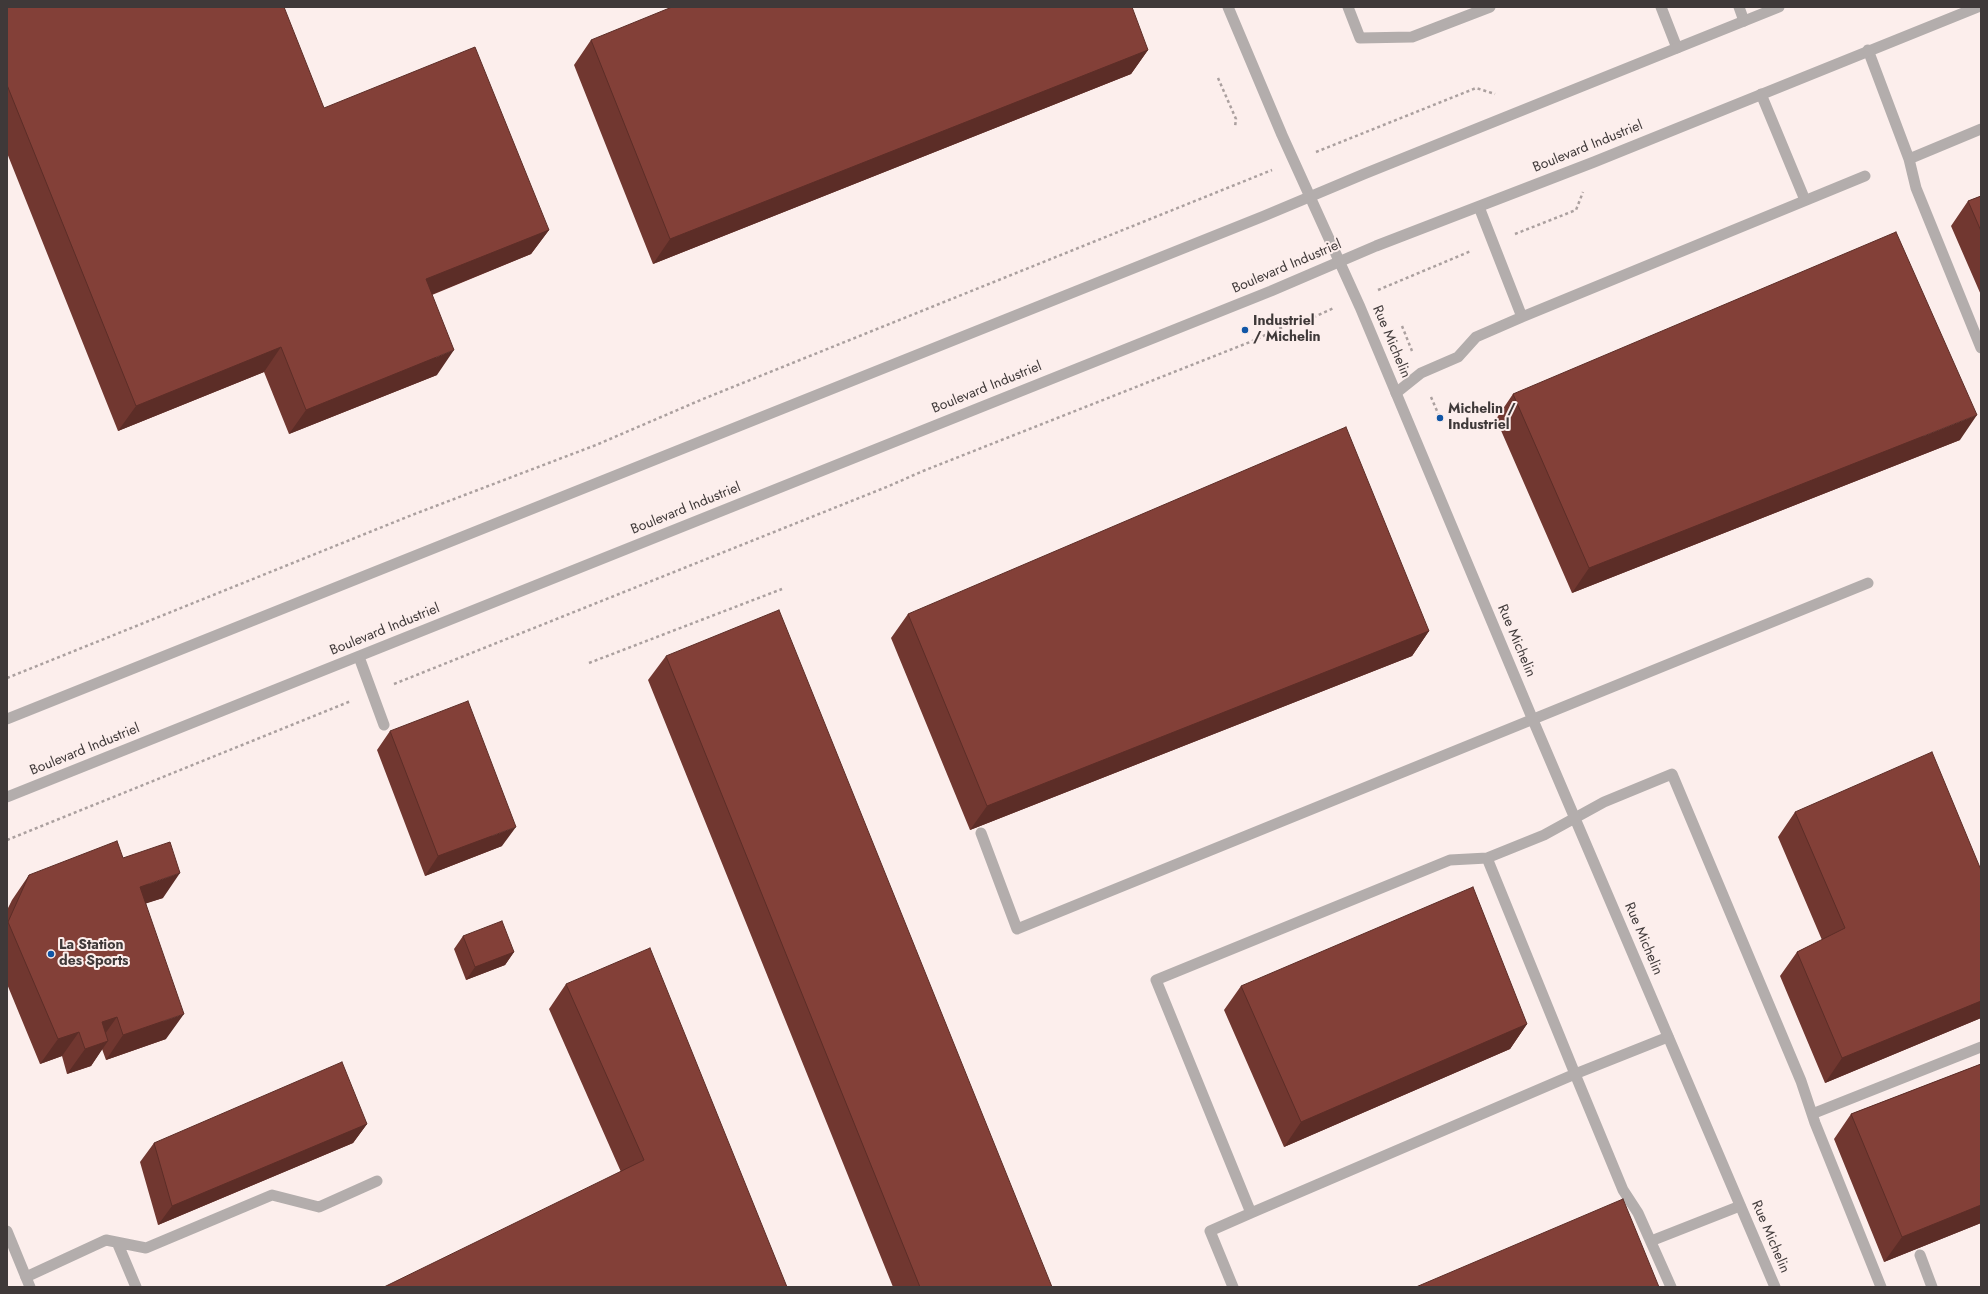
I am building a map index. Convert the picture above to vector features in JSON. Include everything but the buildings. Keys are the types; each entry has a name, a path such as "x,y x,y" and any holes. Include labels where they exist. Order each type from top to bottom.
{"street":[{"name":"Rue Michelin","path":"1228,7 1396,393 1533,720 1775,1287"},
{"path":"1348,7 1360,38 1412,37 1490,7"},
{"path":"1661,7 1677,48"},
{"path":"1739,7 1744,21"},
{"path":"7,719 1256,219 1309,196 1779,7"},
{"name":"Boulevard Industriel","path":"7,798 1263,294 1338,262 1978,7"},
{"path":"1868,50 1909,159 1916,188 1981,348"},
{"path":"1761,94 1805,200"},
{"path":"1909,159 1981,129"},
{"path":"1396,393 1421,373 1458,358 1476,337 1865,176"},
{"path":"1479,207 1522,317"},
{"path":"981,832 1017,929 1868,583"},
{"path":"359,657 384,725"},
{"path":"1251,1213 1156,980 1450,860 1487,858 1544,835 1604,802 1672,774 1801,1081 1812,1114 1881,1287"},
{"path":"1487,858 1623,1190 1638,1213 1671,1287"},
{"path":"1233,1287 1210,1232 1575,1074 1668,1037"},
{"path":"1812,1114 1981,1047"},
{"path":"7,1231 28,1282 106,1240 146,1248 272,1195 319,1208 377,1181"},
{"path":"1651,1241 1740,1206"},
{"path":"117,1242 136,1287"},
{"path":"1920,1255 1932,1287"}],"path":[{"path":"1218,78 1236,120 1235,127"},
{"path":"1346,139 1476,88"},
{"path":"7,678 412,515 596,445 702,399 1240,182"},
{"path":"1512,235 1576,210"},
{"path":"1402,280 1476,249"},
{"path":"7,840 882,489 923,470 1250,342 1287,324"},
{"path":"589,663 782,589"}],"place":[{"name":"Industriel / Michelin","path":"1245,330"},
{"name":"Michelin / Industriel","path":"1440,418"},
{"name":"La Station des Sports","path":"51,954"}]}
